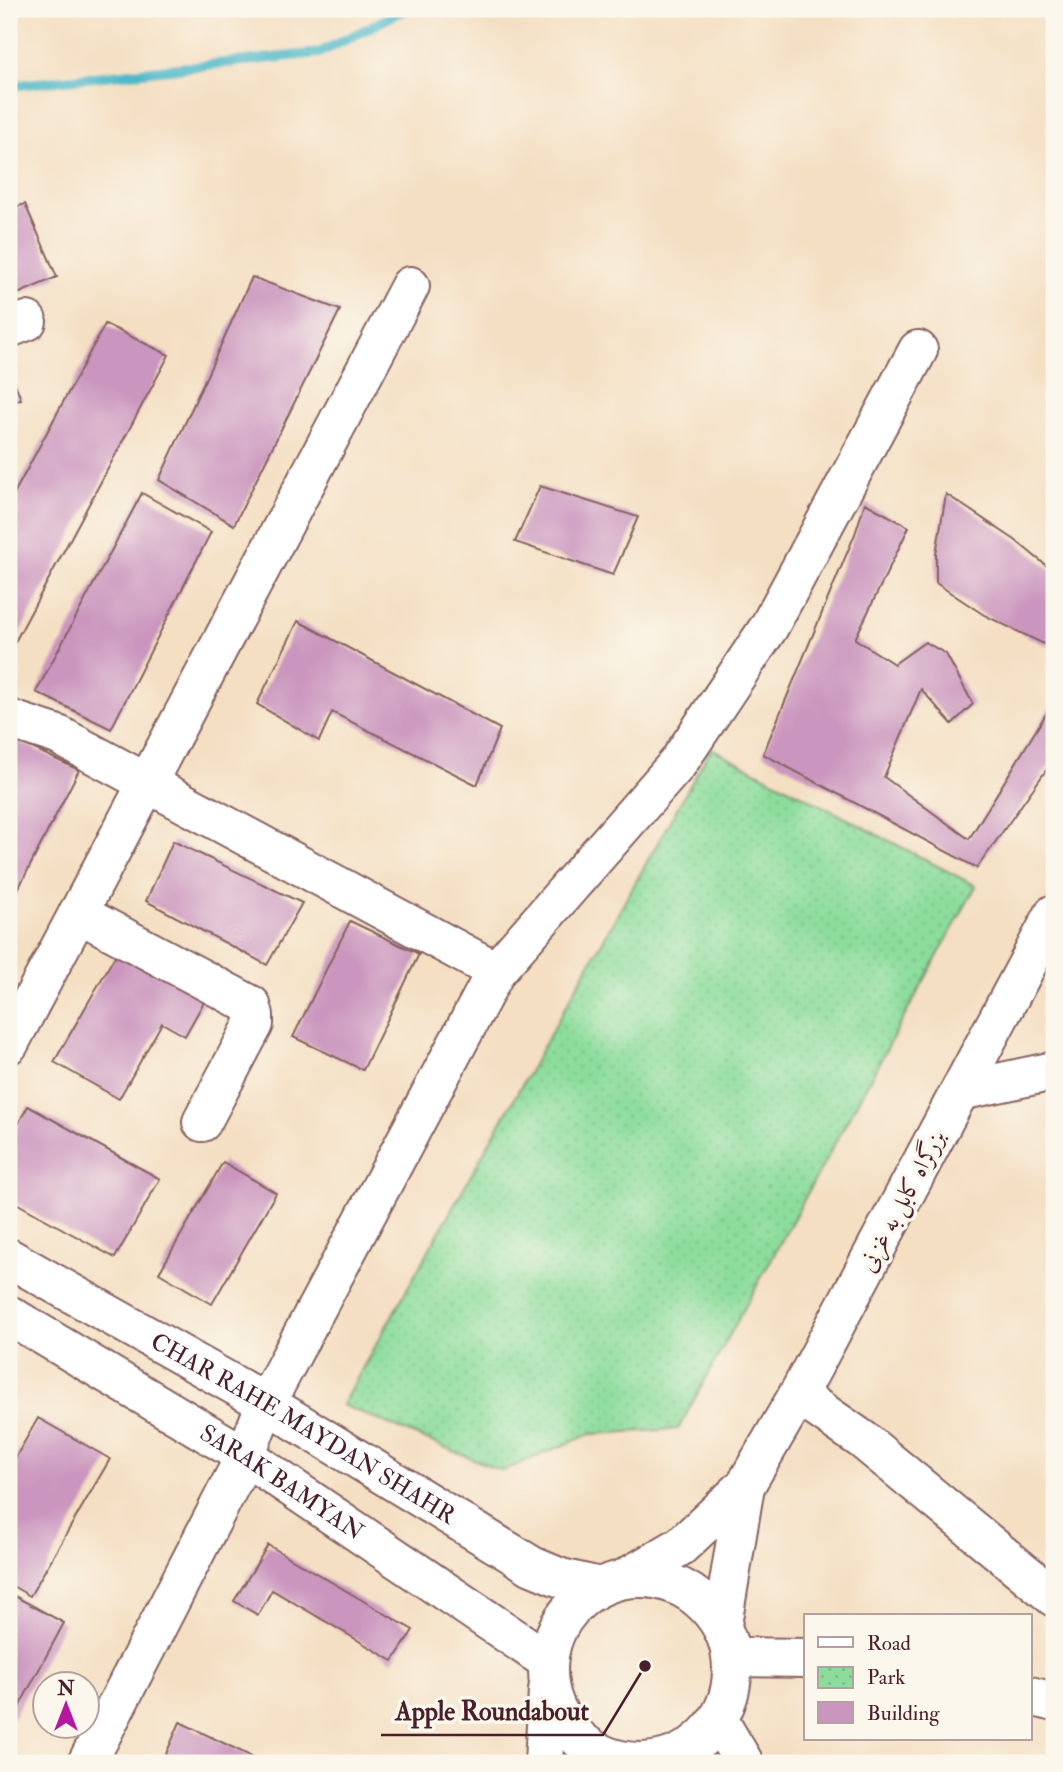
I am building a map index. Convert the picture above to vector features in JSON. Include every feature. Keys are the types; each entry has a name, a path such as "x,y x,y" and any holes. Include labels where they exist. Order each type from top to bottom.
{"main road":[{"path":"9,1044 410,286"},
{"path":"87,1763 245,1456 266,1403 496,971 678,763 769,627 918,351"},
{"path":"9,719 58,735 496,971"},
{"path":"78,913 251,1005 254,1024 202,1122"},
{"name":"بزرگراه کابل به غزنی","path":"612,1583 681,1546 745,1486 798,1395 1054,914"},
{"path":"960,1091 1054,1071"},
{"name":"CHAR RAHE MAYDAN SHAHR","path":"9,1258 266,1403 532,1566 561,1578 612,1583"},
{"name":"SARAK BAMYAN","path":"9,1315 245,1456 548,1672"},
{"path":"798,1395 863,1440 1054,1597"},
{"name":"بزرگراه کابل به غزنی","path":"727,1641 745,1486"},
{"path":"544,1763 548,1672 556,1631 575,1605 612,1583 653,1578 680,1587 704,1603 727,1641 732,1690 719,1721 696,1745 663,1761 635,1763 604,1756 578,1739 558,1714 548,1672"},
{"path":"727,1641 804,1658"},
{"path":"1032,1696 1054,1702"},
{"path":"719,1721 744,1763"}],"green space":[{"path":"711,748 976,886 678,1429 590,1434 502,1471 342,1405"}],"building":[{"path":"25,204 57,277 13,296 9,284 9,209"},
{"path":"252,277 340,310 234,525 159,480"},
{"path":"105,324 169,355 9,653 9,503"},
{"path":"9,369 21,399 9,403"},
{"path":"540,486 638,517 613,575 515,542"},
{"path":"142,493 211,532 111,729 36,692"},
{"path":"946,494 1015,540 1054,572 1054,649 984,615 936,583 936,554"},
{"path":"865,503 909,527 855,639 894,664 925,642 946,654 973,704 952,724 921,689 884,777 969,839 1054,701 1054,759 977,868 763,754 855,534"},
{"path":"298,621 500,729 477,785 332,712 319,741 257,704"},
{"path":"13,739 79,770 9,907 9,746"},
{"path":"173,841 302,903 267,965 146,901"},
{"path":"350,921 419,954 363,1070 293,1037"},
{"path":"119,949 206,998 185,1036 162,1023 119,1099 54,1062"},
{"path":"28,1106 160,1179 115,1258 9,1199 9,1140"},
{"path":"223,1162 276,1193 212,1304 159,1273"},
{"path":"38,1418 110,1459 30,1596 9,1584 9,1469"},
{"path":"268,1545 413,1630 393,1661 272,1590 258,1615 234,1601"},
{"path":"9,1593 64,1623 39,1670 32,1670 32,1683 13,1718 9,1716"},
{"path":"180,1722 265,1763 162,1763"}],"waterway":[{"path":"9,86 319,53 406,9"}],"place":[{"name":"Apple Roundabout","path":"645,1666"}]}
